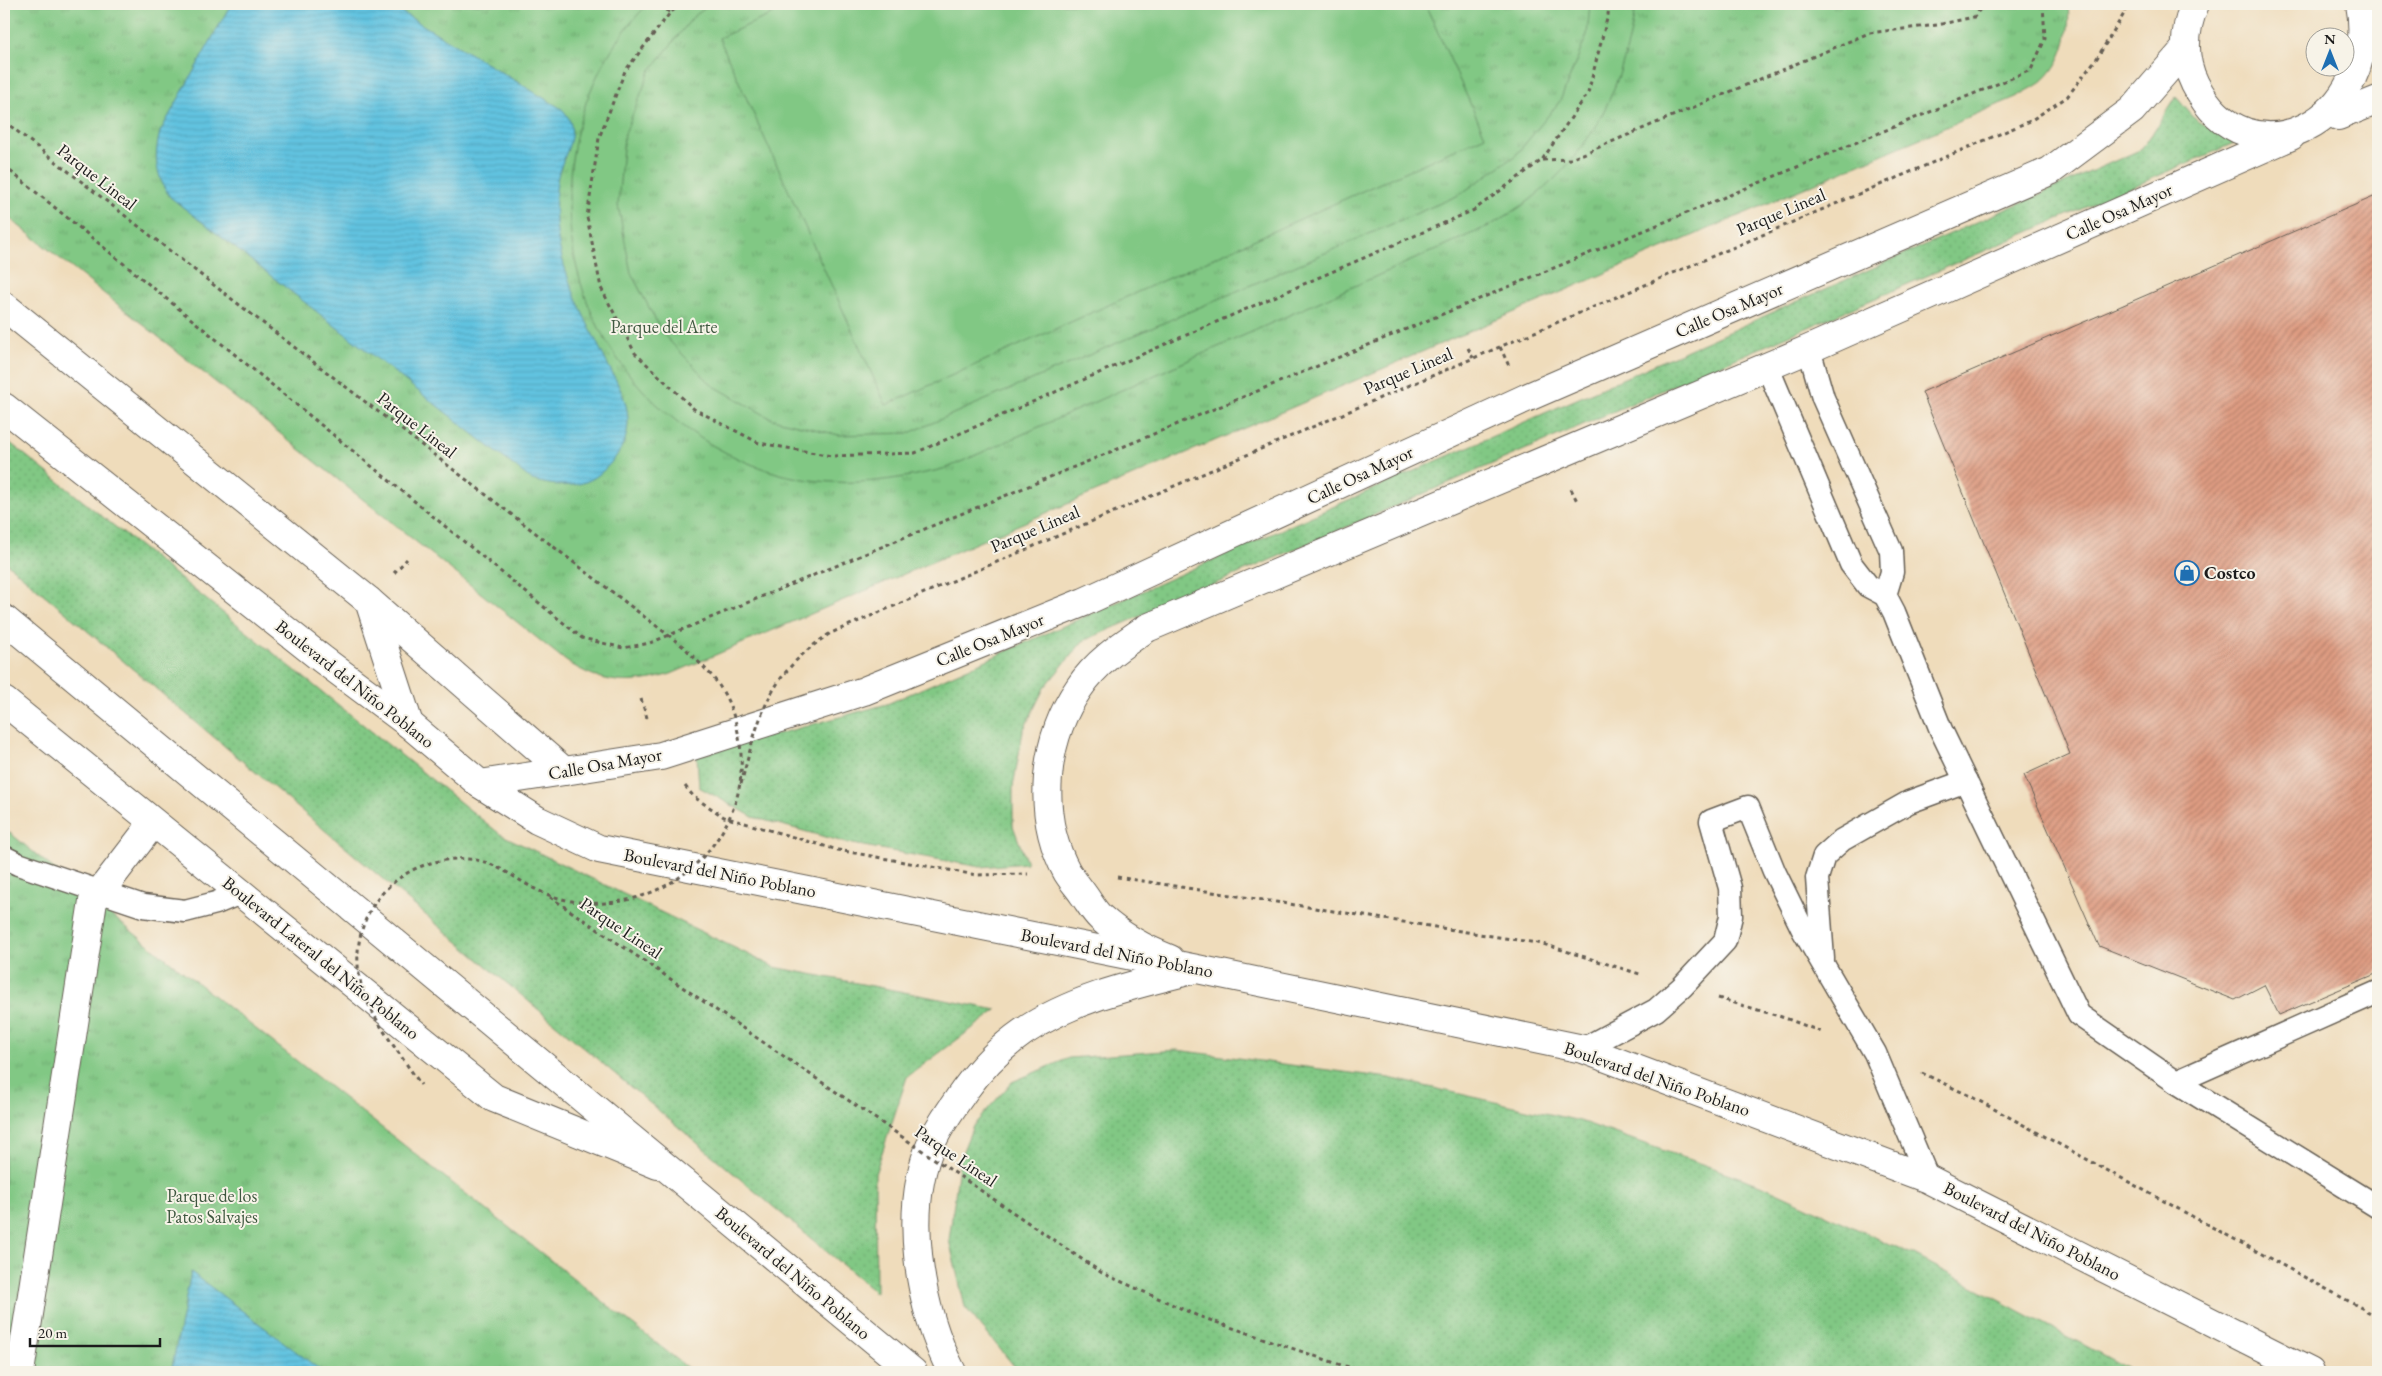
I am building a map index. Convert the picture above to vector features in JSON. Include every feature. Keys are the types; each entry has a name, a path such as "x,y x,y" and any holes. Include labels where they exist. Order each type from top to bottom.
{"street":[{"path":"2196,4 2189,18 2185,49 2190,74 2201,97 2219,116 2241,129 2265,136 2291,136 2314,129 2334,117 2378,100"},
{"path":"2334,117 2350,102 2361,84 2368,64 2370,43 2367,21 2360,4"},
{"name":"Calle Osa Mayor","path":"480,784 661,756 864,690 1084,602 1526,398 2050,171 2132,110 2185,49"},
{"name":"Calle Osa Mayor","path":"1197,969 1146,950 1101,918 1068,873 1053,838 1047,796 1050,754 1061,718 1079,687 1110,653 1147,628 1809,349 2291,136"},
{"path":"4,306 369,601 564,771"},
{"name":"Boulevard del Niño Poblano","path":"4,408 322,659 409,724 480,784 536,820 598,849 1584,1049 1928,1179 2310,1372"},
{"path":"369,601 409,724"},
{"name":"Boulevard del Niño Poblano","path":"4,619 913,1372"},
{"name":"Boulevard Lateral del Niño Poblano","path":"4,701 494,1098 667,1169"},
{"path":"20,1372 93,901 153,823"},
{"path":"952,1372 922,1286 916,1240 921,1178 932,1142 950,1111 980,1069 1022,1032 1072,1006 1116,990 1197,969"}],"lane":[{"path":"1809,349 1823,398 1891,551 1892,572 1886,594 1941,730 2079,1015 2176,1082 2378,1206"},
{"path":"1767,366 1851,564 1868,586 1886,594"},
{"path":"1823,963 1817,878 1824,856 1842,840 1909,802 1966,781"},
{"path":"1584,1049 1656,1010 1682,987 1725,941 1731,916 1730,888 1711,821 1748,807 1774,871 1803,930 1875,1053 1928,1179"},
{"path":"4,857 18,864 142,906 186,911 216,903 240,893"},
{"path":"2176,1082 2378,992"}],"path":[{"path":"661,4 670,12"},
{"path":"681,4 670,12 625,71 598,138 587,217 601,288 635,353 694,409 759,443 832,456 915,453 1474,210 1542,160 1588,93 1608,15 1609,4"},
{"path":"1542,160 1570,160 1869,33 1937,25 1974,17 1984,4"},
{"path":"4,166 582,638 623,648 650,642 2031,70 2045,39 2043,4"},
{"name":"Parque Lineal","path":"547,895 587,903 617,903 660,890 678,880 708,852 721,834 738,794 759,718 774,687 791,665 831,632 2030,121 2067,97 2097,58 2130,4"},
{"name":"Parque Lineal","path":"4,121 224,294 685,648 717,683 729,705 739,736 741,766 738,794"},
{"path":"1468,348 1473,358"},
{"path":"641,699 661,756 694,797 724,817 838,850 976,875 1068,873 1132,878 1543,944 1785,1018 1875,1053 1970,1096 2378,1316"},
{"name":"Parque Lineal","path":"421,1085 372,1010 363,990 358,969 361,931 378,898 391,883 409,871 438,860 461,859 485,862 502,868 547,895 1102,1272 1198,1316 1344,1366 1382,1372"}],"green space":[{"name":"Parque del Arte","path":"4,4 2068,4 2069,15 2067,36 2055,67 2040,83 2016,97 671,674 643,680 617,681 592,675 566,661 4,214"},
{"path":"648,4 711,4 693,17 650,71 624,136 618,205 631,273 663,334 712,385 772,419 839,435 909,433 1459,195 1516,155 1560,101 1587,35 1590,4 1636,4 1624,61 1603,113 1589,137 1553,180 1530,200 1491,225 947,468 880,480 834,482 812,480 767,470 714,446 689,430 644,392 608,344 594,318 580,278 571,237 569,195 573,153 583,112 599,73 620,37"},
{"path":"795,4 1425,4 1485,136 886,405 719,38"},
{"path":"2176,97 2197,121 2234,143 1083,641 1044,688 1023,731 1013,787 1013,826 1027,863 980,867 847,843 753,817 699,787 697,756 887,704 2142,149"},
{"path":"4,438 500,834 774,967 997,1010 907,1077 875,1174 876,1293 4,561"},
{"name":"Parque de los Patos Salvajes","path":"4,828 93,901 693,1372 4,1372"},
{"path":"1177,1050 1389,1078 1580,1121 1761,1185 1914,1255 2135,1372 1019,1372 965,1307 949,1240 960,1158 973,1126 1012,1082 1069,1058"}],"water":[{"path":"231,4 388,4 562,109 568,117 572,134 556,188 556,219 560,249 576,297 623,395 628,418 627,434 622,448 603,471 595,477 578,484 560,485 532,480 170,197 165,189 157,166 156,158 160,132"},
{"path":"191,1272 323,1372 171,1372"}],"building":[{"name":"Costco","path":"2378,195 2378,973 2279,1015 2264,985 2235,1000 2099,946 2024,775 2070,754 1922,392"}],"place":[{"name":"Costco","path":"2187,573"}]}
